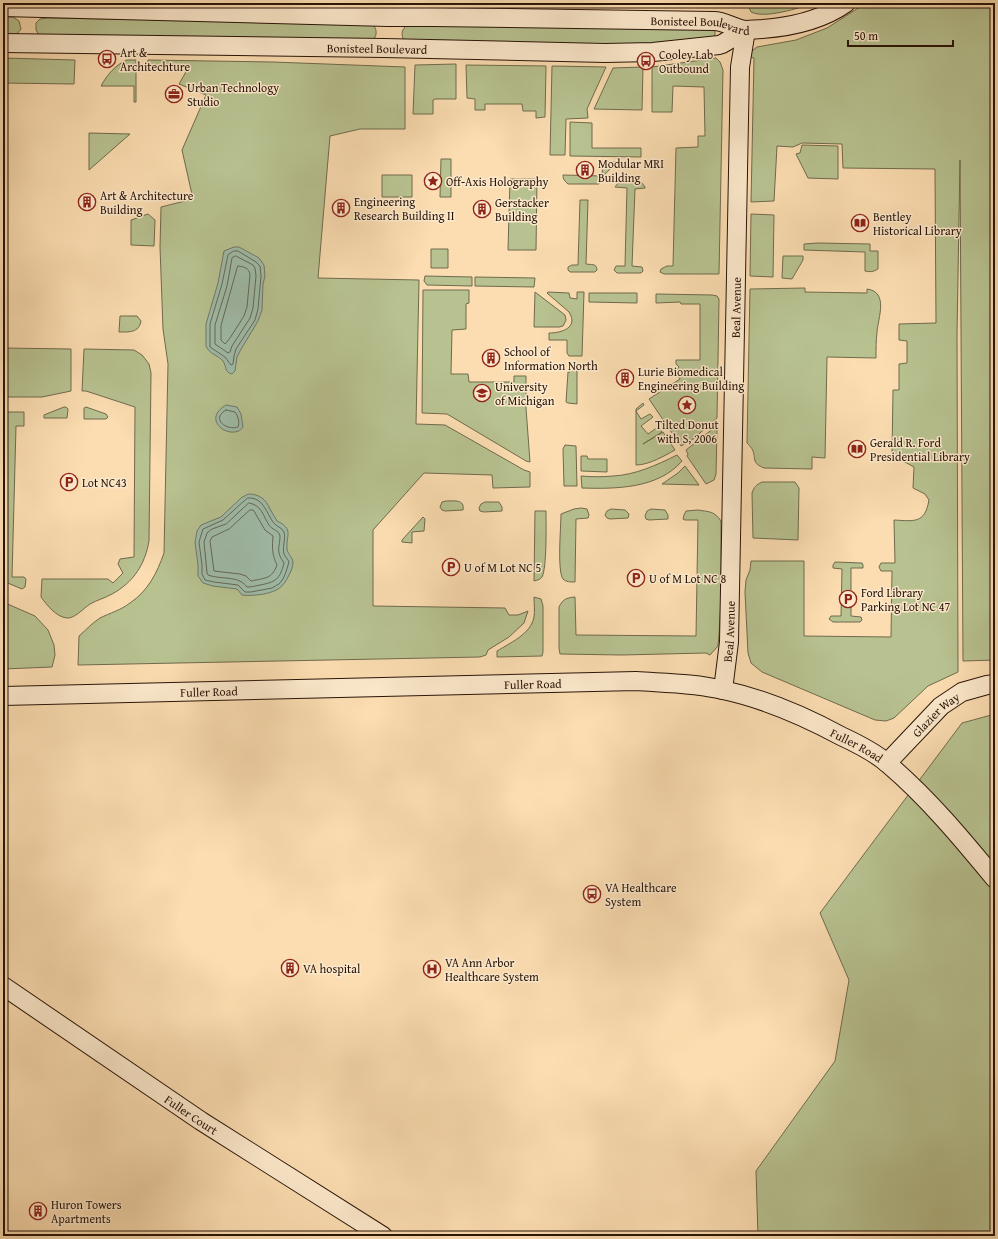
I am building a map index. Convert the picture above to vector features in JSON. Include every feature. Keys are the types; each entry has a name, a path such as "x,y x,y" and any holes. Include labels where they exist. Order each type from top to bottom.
{"street":[{"path":"746,30 785,26 815,18 846,3"},
{"name":"Bonisteel Boulevard","path":"3,7 388,17 433,16 720,21 746,30"},
{"name":"Bonisteel Boulevard","path":"3,43 384,48 605,53 653,52 719,45 746,30"},
{"name":"Beal Avenue","path":"723,690 729,642 740,67 746,30"},
{"name":"Fuller Road","path":"3,696 636,681 689,685 723,690 769,703 814,721 887,763 946,821 995,879"},
{"name":"Glazier Way","path":"887,763 941,706 962,692 995,684"},
{"name":"Fuller Court","path":"3,986 201,1121 383,1236"}],"green space":[{"path":"596,3 725,3 725,5 596,6"},
{"path":"747,3 814,3 800,8 773,14 757,14 751,12"},
{"path":"866,3 995,3 995,660 963,661 960,160 957,334 958,672 928,686 894,718 886,721 875,720 762,672 751,663 748,653 745,592 746,580 750,570 751,561 804,561 804,636 891,637 892,571 881,571 879,567 881,563 895,563 894,520 907,521 918,519 925,513 929,500 925,494 913,488 914,467 892,455 893,390 899,390 899,364 907,363 907,341 899,340 899,324 936,323 935,169 843,168 842,144 802,143 793,147 777,146 774,201 751,202 754,58 749,57 752,51 757,47 796,40 827,28"},
{"path":"3,17 13,17 19,21 21,29 16,35 3,36"},
{"path":"40,19 363,23 374,26 376,33 373,40 39,35 36,30 36,23"},
{"path":"408,24 715,29 715,37 647,45 404,41 402,32"},
{"path":"3,58 75,60 74,84 3,83"},
{"path":"716,58 720,62 723,70 719,274 664,274 660,272 661,269 667,266 673,266 676,148 698,147 698,136 705,136 704,87 673,86 672,112 652,112 652,67"},
{"path":"127,60 136,60 136,102 134,102 134,86 101,86 112,71"},
{"path":"148,60 273,62 405,67 405,129 360,129 330,136 318,278 419,280 416,424 445,425 530,472 530,487 493,488 492,475 424,473 373,530 373,606 505,608 509,615 518,615 528,611 524,623 509,637 488,650 486,655 480,657 78,665 79,636 97,620 119,610 142,593 155,574 164,553 168,364 163,329 160,247 161,207 193,199 182,150 206,95 179,84 187,70 147,69"},
{"path":"456,64 456,99 435,99 433,100 433,114 413,114 415,65"},
{"path":"466,65 546,66 545,117 536,118 536,111 523,111 522,104 485,104 485,110 475,110 475,99 467,98"},
{"path":"552,66 606,67 587,109 588,118 566,119 565,155 550,155"},
{"path":"643,67 642,110 594,109 613,68"},
{"path":"570,122 592,123 592,148 641,148 641,157 570,156"},
{"path":"89,133 130,134 89,170"},
{"path":"802,145 838,146 838,179 808,178 796,154 800,153"},
{"path":"441,159 451,159 451,197 440,197"},
{"path":"603,162 621,162 608,171 599,184 568,184 564,179 563,175 602,176"},
{"path":"382,175 412,175 412,197 382,197"},
{"path":"510,179 537,179 536,250 508,250"},
{"path":"624,179 636,180 641,182 645,187 635,189 632,266 642,267 643,271 641,273 617,273 614,270 616,266 625,266 627,188 615,187"},
{"path":"580,200 588,200 586,264 596,266 597,270 595,272 570,272 568,270 568,267 572,265 578,265"},
{"path":"148,214 155,220 154,246 131,245 131,220"},
{"path":"751,214 774,215 773,277 750,276"},
{"path":"804,244 870,244 870,251 878,251 878,269 872,272 865,271 865,252 804,250"},
{"path":"431,249 448,249 448,268 431,268"},
{"path":"783,256 803,256 803,260 792,279 782,278"},
{"path":"425,276 472,277 472,286 427,285 424,281"},
{"path":"475,277 535,278 534,287 475,286"},
{"path":"805,288 805,292 867,293 867,289 874,291 878,295 881,306 877,335 876,358 827,357 825,458 812,457 812,469 764,468 756,463 753,450 747,443 750,289"},
{"path":"423,290 469,290 469,303 466,304 466,329 452,330 451,374 468,374 469,382 514,382 514,376 526,376 526,408 530,462 447,414 422,413"},
{"path":"535,292 565,315 566,320 563,326 534,327"},
{"path":"577,292 584,292 582,356 569,356 567,353 567,340 549,340 549,333 563,331 570,326 572,317 569,312 547,293 569,293 570,298 577,299"},
{"path":"589,293 637,293 637,303 589,302"},
{"path":"656,294 712,295 717,296 719,299 717,418 692,440 681,446 649,399 680,379 676,371 679,367 676,364 676,360 700,360 700,304 681,304 680,302 656,303"},
{"path":"120,316 137,316 141,321 140,325 133,331 119,332"},
{"path":"3,348 71,349 71,391 42,397 3,397"},
{"path":"84,349 134,350 142,355 149,364 151,373 149,541 145,557 141,565 126,584 112,594 90,604 76,615 67,618 56,613 41,597 42,579 108,579 113,583 123,573 118,564 120,559 134,557 135,407 82,391"},
{"path":"570,369 577,370 577,404 566,402 568,372 570,372"},
{"path":"643,403 644,405 636,411 636,409"},
{"path":"64,407 68,409 67,418 44,418 44,415"},
{"path":"86,407 106,414 108,417 106,419 84,419 84,408"},
{"path":"636,411 641,419 650,414 653,417 641,426 648,434 658,427 662,432 643,444 663,432 675,450 651,462 636,465"},
{"path":"3,412 24,412 24,426 16,426 12,577 24,577 26,579 25,587 22,589 3,581 7,424 3,423"},
{"path":"714,428 717,429 716,474 714,480 706,484 687,456 688,454 686,450"},
{"path":"565,445 576,446 577,486 564,486 563,449"},
{"path":"677,455 682,461 661,477 649,482 622,487 582,488 581,476 605,477 629,474 654,466"},
{"path":"581,456 587,456 588,459 607,459 607,472 581,471"},
{"path":"685,466 699,485 662,484 678,473"},
{"path":"762,482 795,482 799,488 798,540 753,538 752,493 756,486"},
{"path":"442,502 461,502 463,510 442,510 440,507"},
{"path":"485,502 499,502 502,507 502,511 480,511 479,508 481,504"},
{"path":"581,508 587,509 589,515 588,518 576,519 575,582 568,582 563,579 560,567 561,514"},
{"path":"611,509 625,510 629,514 628,518 607,518 605,515 607,511"},
{"path":"651,509 665,510 668,515 668,519 646,519 645,516 647,511"},
{"path":"698,510 714,514 721,521 721,599 719,635 718,646 710,655 706,653 622,655 560,654 559,607 563,601 572,597 575,597 576,635 696,636 698,520 683,519 686,511"},
{"path":"535,511 546,511 546,535 544,572 541,578 534,581"},
{"path":"423,517 425,519 424,531 412,532 412,543 402,542 402,540"},
{"path":"835,562 862,563 863,565 863,568 851,568 851,616 861,617 862,620 860,622 833,622 829,619 831,616 841,616 842,569 833,568"},
{"path":"534,597 541,599 543,606 542,656 497,657 497,651 514,641 529,628 534,617"},
{"path":"3,602 35,616 48,630 54,645 55,655 52,667 3,669"},
{"path":"995,714 995,1236 758,1236 756,1171 835,1061 849,980 820,913 962,723"}],"water":[{"path":"234,247 239,247 259,258 264,265 265,276 263,284 262,310 258,321 237,357 235,371 232,374 227,371 223,361 219,357 207,349 206,324 218,283 224,251"},
{"path":"226,405 237,407 241,414 243,427 238,431 226,431 217,423 216,417 219,411"},
{"path":"248,494 259,496 264,500 277,521 286,527 288,533 287,549 293,563 292,569 284,583 273,592 264,594 242,595 237,589 213,586 203,583 198,576 195,542 197,531 201,525 221,517 241,498"}],"place":[{"name":"Art & Architechture","path":"107,59"},
{"name":"Cooley Lab Outbound","path":"646,61"},
{"name":"Urban Technology Studio","path":"174,94"},
{"name":"Modular MRI Building","path":"585,170"},
{"name":"Off-Axis Holography","path":"433,181"},
{"name":"Art & Architecture Building","path":"87,202"},
{"name":"Engineering Research Building II","path":"341,208"},
{"name":"Gerstacker Building","path":"482,209"},
{"name":"Bentley Historical Library","path":"860,223"},
{"name":"School of Information North","path":"491,358"},
{"name":"Lurie Biomedical Engineering Building","path":"625,378"},
{"name":"University of Michigan","path":"482,393"},
{"name":"Tilted Donut with S, 2006","path":"687,405"},
{"name":"Gerald R. Ford Presidential Library","path":"857,449"},
{"name":"Lot NC43","path":"69,482"},
{"name":"U of M Lot NC 5","path":"451,567"},
{"name":"U of M Lot NC 8","path":"636,578"},
{"name":"Ford Library Parking Lot NC 47","path":"848,599"},
{"name":"VA Healthcare System","path":"592,894"},
{"name":"VA hospital","path":"290,968"},
{"name":"VA Ann Arbor Healthcare System","path":"432,969"},
{"name":"Huron Towers Apartments","path":"38,1211"}]}
